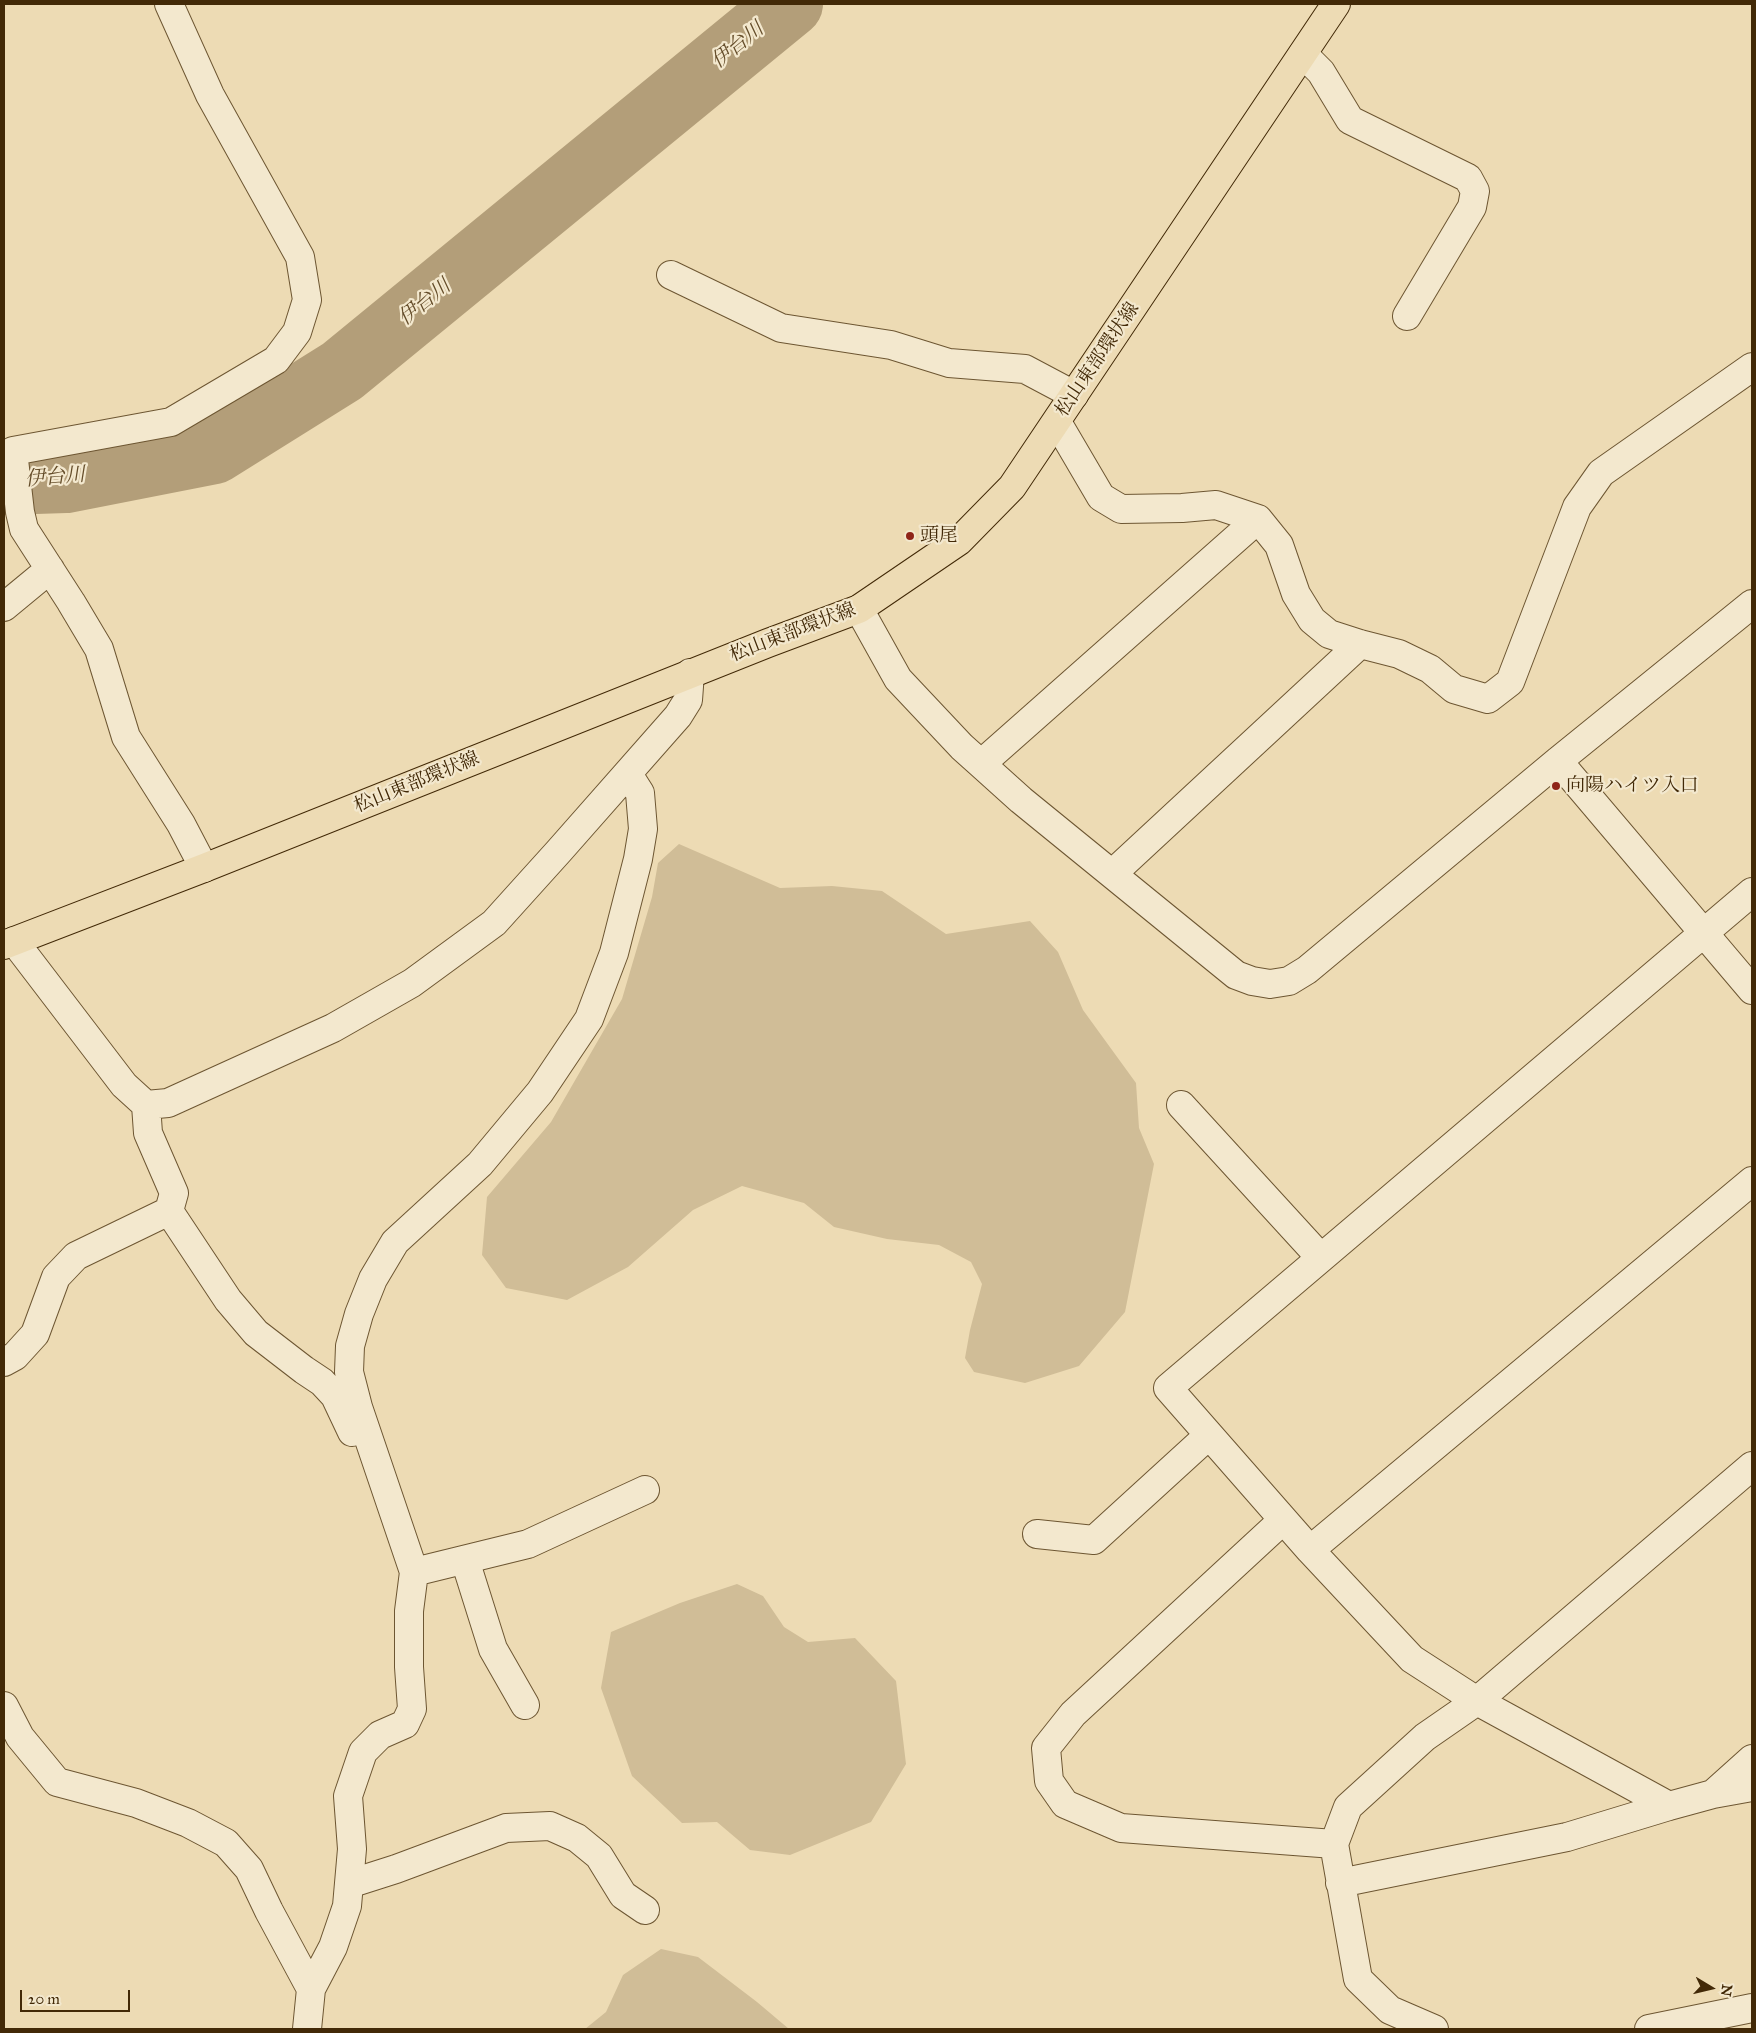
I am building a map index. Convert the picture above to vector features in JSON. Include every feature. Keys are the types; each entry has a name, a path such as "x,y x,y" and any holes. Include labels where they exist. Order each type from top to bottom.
{"main road":[{"name":"松山東部環状線","path":"9,943 204,868 690,673 859,610 959,541 1012,487 1336,4"}],"street":[{"path":"169,4 210,95 300,257 307,300 297,332 276,360 171,422 13,451 15,461 16,523 50,569 99,649 126,737 181,824 204,868"},
{"path":"1303,54 1321,72 1350,120 1468,178 1475,191 1472,207 1407,316"},
{"path":"671,275 781,328 891,345 949,363 1024,369 1074,394"},
{"path":"1056,422 1101,497 1121,508 1182,508 1216,505 1258,519 1279,545 1296,594 1312,620 1329,634 1399,654 1430,669 1454,689 1488,699 1510,682 1578,507 1602,473 1752,367"},
{"path":"981,764 1258,519"},
{"path":"4,607 50,569"},
{"path":"859,610 898,679 962,747 1021,800 1236,975 1252,981 1270,984 1289,981 1307,970 1558,761 1752,604"},
{"path":"1112,874 1360,644"},
{"path":"146,1105 168,1103 324,1032 412,984 494,923 678,716 688,700 690,673"},
{"path":"1558,761 1752,990"},
{"path":"307,2029 311,1989 332,1948 346,1906 352,1849 348,1796 364,1752 380,1735 405,1724 412,1709 408,1668 410,1611 414,1572 375,1458 349,1372 350,1346 359,1314 373,1279 395,1242 480,1164 540,1092 589,1019 614,953 638,859 643,829 640,793 628,774"},
{"path":"1669,1806 1477,1701 1412,1659 1310,1550 1168,1388 1752,892"},
{"path":"4,1362 15,1356 35,1334 56,1277 76,1256 169,1211 174,1193 148,1133 146,1105 124,1085 9,943"},
{"path":"1181,1105 1321,1258"},
{"path":"1310,1550 1752,1181"},
{"path":"169,1211 228,1300 256,1333 322,1382 335,1396 359,1449 375,1458"},
{"path":"1038,1534 1094,1540 1209,1435"},
{"path":"1434,2029 1390,2010 1358,1979 1334,1844 1348,1807 1425,1737 1477,1701 1752,1466"},
{"path":"414,1572 528,1544 645,1490"},
{"path":"1283,1520 1073,1714 1046,1748 1049,1781 1066,1804 1121,1828 1334,1844"},
{"path":"465,1560 493,1649 526,1705"},
{"path":"4,1706 20,1737 57,1782 136,1803 188,1823 226,1843 249,1868 269,1911 311,1989"},
{"path":"1713,1794 1752,1759"},
{"path":"1340,1883 1567,1837 1713,1794 1752,1787"},
{"path":"349,1884 396,1869 506,1828 550,1826 577,1838 599,1856 623,1895 644,1910"},
{"path":"1649,2029 1752,2008"}],"shaded area":[{"path":"679,844 780,888 832,886 882,891 946,934 1030,921 1058,952 1083,1010 1136,1083 1139,1128 1154,1164 1125,1312 1079,1366 1025,1383 974,1372 965,1358 982,1284 971,1262 939,1245 887,1239 834,1227 804,1203 742,1186 693,1210 628,1267 567,1300 506,1288 482,1255 487,1197 551,1122 622,999 652,897 658,863"},
{"path":"737,1584 763,1596 784,1627 808,1642 855,1638 896,1681 906,1764 871,1822 790,1855 750,1850 717,1822 682,1823 632,1776 601,1688 611,1632 680,1603"},
{"path":"661,1949 698,1957 789,2029 585,2029 606,2012 623,1975"}],"waterway":[{"name":"伊台川","path":"4,482 66,480 214,451 342,371 790,4"}],"place":[{"name":"頭尾","path":"910,536"},
{"name":"向陽ハイツ入口","path":"1556,786"}]}
